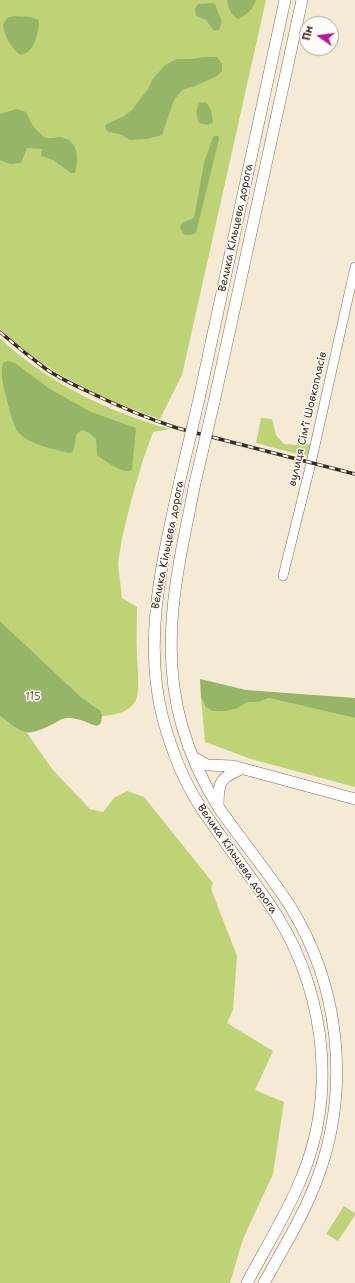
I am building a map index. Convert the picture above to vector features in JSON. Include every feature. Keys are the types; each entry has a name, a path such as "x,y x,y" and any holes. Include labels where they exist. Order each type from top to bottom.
{"main road":[{"name":"Велика Кільцева дорога","path":"247,1283 287,1208 301,1178 309,1156 320,1105 322,1056 316,1011 301,961 287,933 271,906 198,804 181,770 163,720 156,682 154,634 161,574 180,480 285,0"},
{"name":"Велика Кільцева дорога","path":"264,1283 309,1199 320,1172 327,1149 336,1105 336,1053 334,1021 321,973 301,926 290,906 268,874 218,806 200,774 184,735 176,703 170,640 173,602 195,483 302,0"},
{"path":"295,31 310,0"},
{"path":"193,757 207,765 233,766 242,768 355,798"},
{"path":"218,806 218,792 220,784 224,778 242,768"}],"street":[{"name":"вулиця Сімʼї Шовкоплясів","path":"283,576 311,463 355,267"}],"green space":[{"path":"0,0 266,0 182,375 160,419 74,383 35,358 0,329"},
{"path":"227,0 256,0 249,11 238,19 230,11"},
{"path":"198,4 215,4 222,22 219,30 214,31 206,20 196,16 195,9"},
{"path":"14,16 31,17 39,20 38,32 34,44 28,52 20,55 9,42 3,25 7,18"},
{"path":"217,57 222,64 222,71 217,76 193,87 183,89 174,100 162,135 147,139 130,140 120,134 106,130 105,125 124,116 132,110 148,89 153,79 165,65 177,59"},
{"path":"206,102 211,110 213,122 208,125 199,123 196,112 199,103"},
{"path":"17,109 26,112 34,127 46,138 59,137 66,139 74,146 77,156 75,173 71,173 53,160 41,156 42,149 27,148 21,163 10,164 0,160 0,114"},
{"path":"218,136 219,139 196,233 185,235 180,228 184,222 194,218 204,163 213,137"},
{"path":"0,338 38,369 80,394 124,414 170,429 153,432 131,501 122,538 118,564 122,598 137,607 138,692 137,698 132,706 120,713 102,716 101,711 82,698 0,621"},
{"path":"8,361 15,363 50,389 91,412 136,428 132,470 124,471 119,469 97,455 96,439 89,433 82,430 77,433 73,452 69,453 42,446 28,440 18,432 9,409 3,384 3,363"},
{"path":"261,418 272,419 276,435 284,444 296,445 299,442 311,445 308,455 305,456 256,443"},
{"name":"115","path":"0,621 82,698 101,711 101,723 97,726 79,719 65,718 36,731 25,732 14,727 0,716"},
{"path":"200,679 246,690 355,698 355,718 269,698 259,702 248,702 238,708 225,711 213,711 206,707 201,698"},
{"path":"201,698 206,707 238,708 248,702 259,702 269,698 355,718 355,787 251,759 205,742"},
{"path":"0,716 17,729 27,733 52,769 90,809 103,812 114,798 127,791 144,797 213,883 211,889 237,956 233,1010 227,1023 273,1051 255,1090 284,1102 273,1174 243,1239 230,1283 0,1283"},
{"path":"344,1206 355,1213 355,1215 338,1241 326,1234"}],"railway":[{"path":"0,332 34,360 56,375 72,384 143,416 177,428 355,474"}]}
